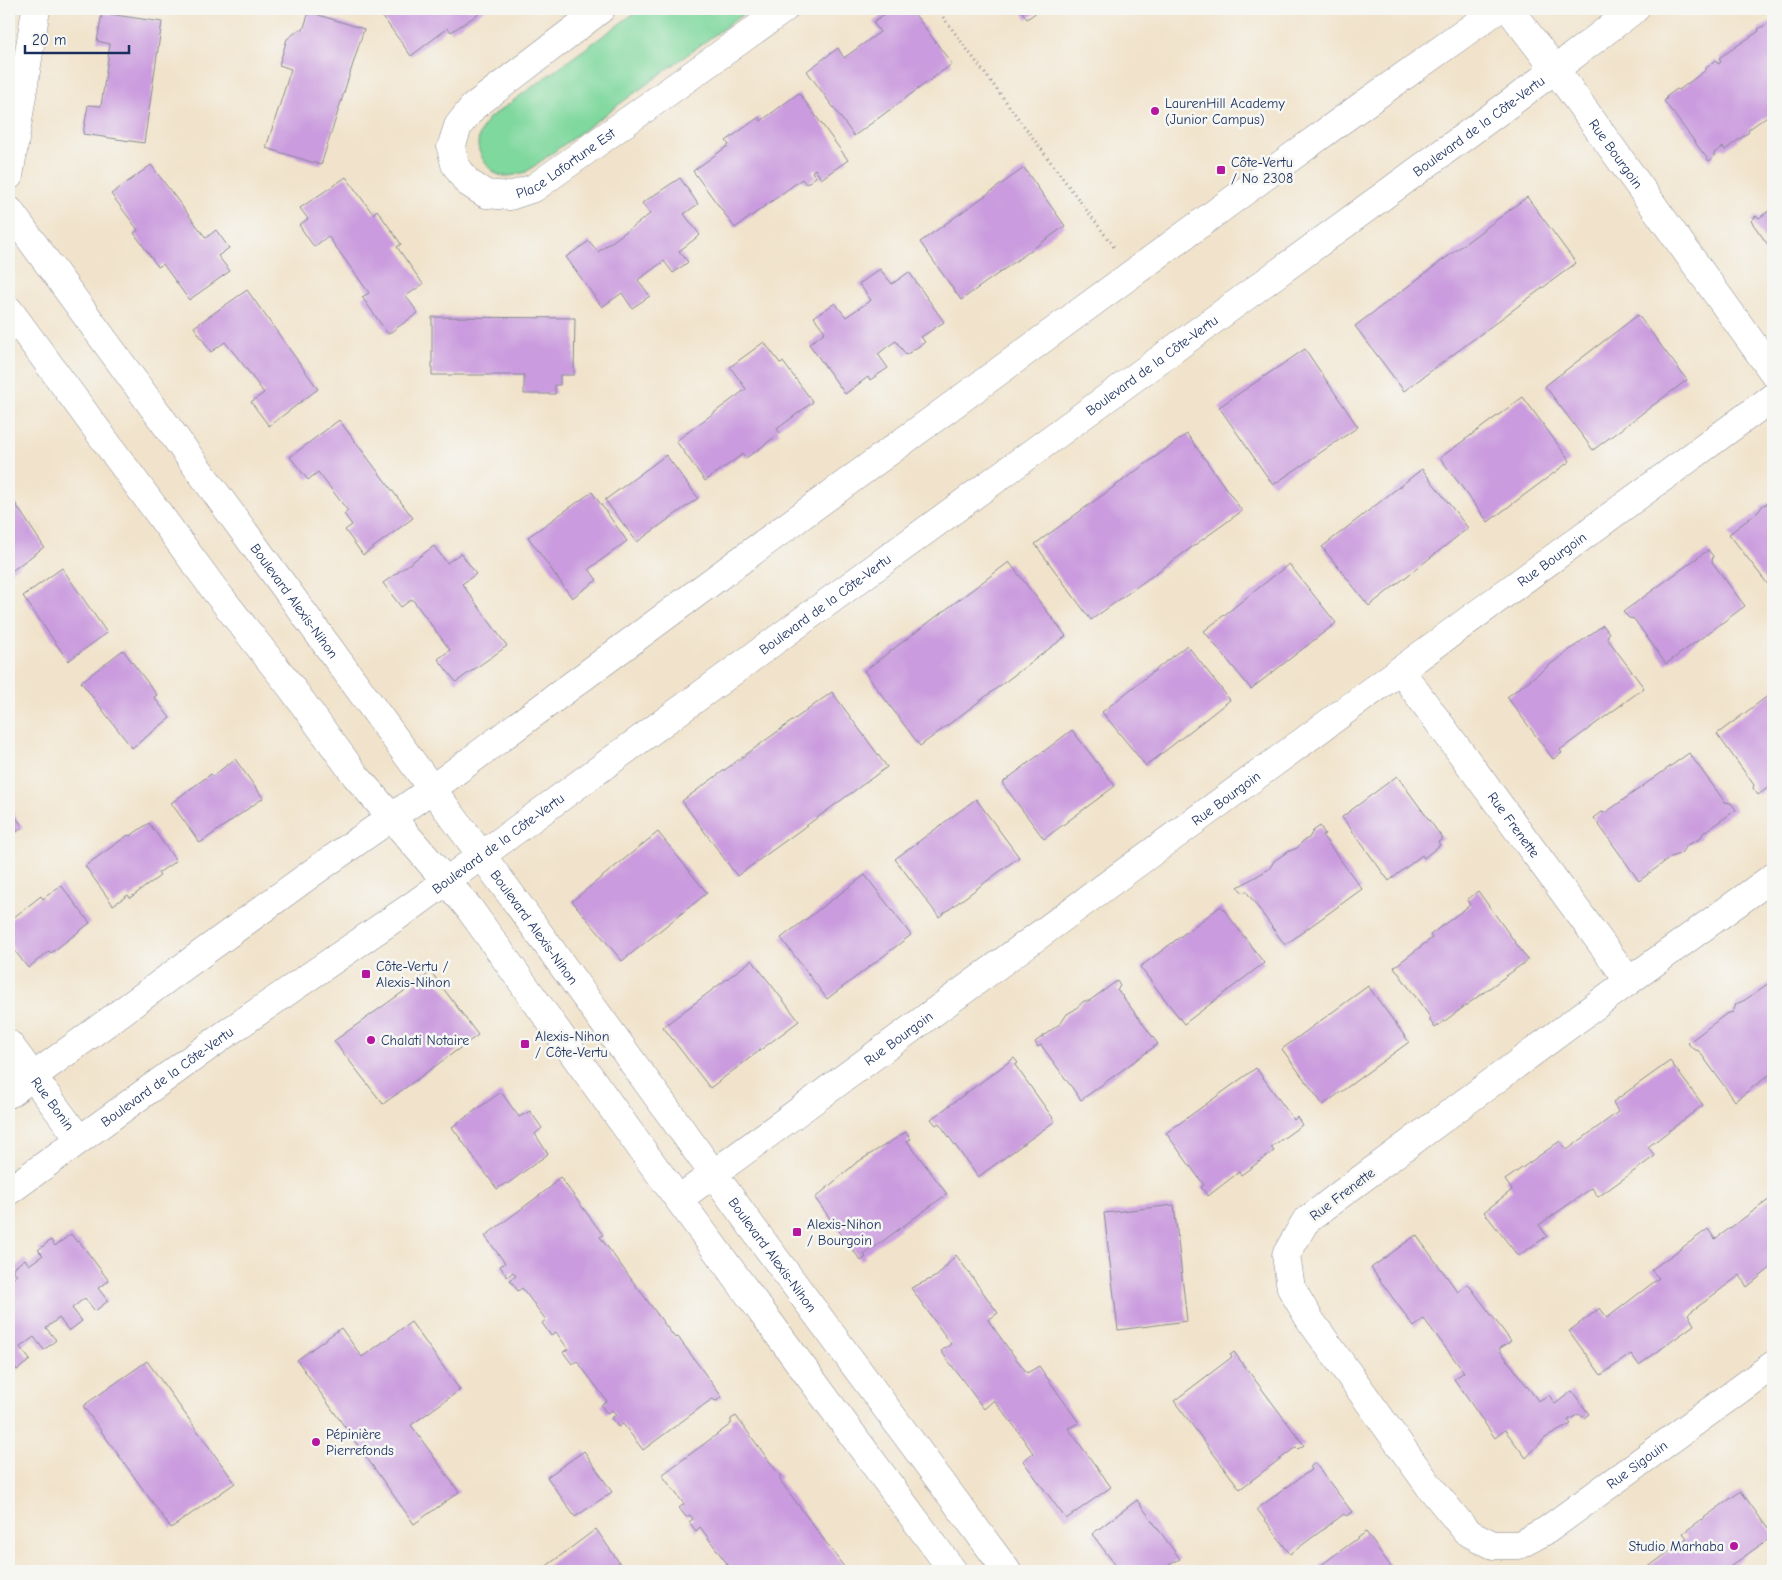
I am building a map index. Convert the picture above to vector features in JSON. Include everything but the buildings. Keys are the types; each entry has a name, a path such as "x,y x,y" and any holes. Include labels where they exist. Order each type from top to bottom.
{"street":[{"path":"9,176 36,9"},
{"name":"Place Lafortune Est","path":"602,9 473,107 458,126 451,148 455,164 467,182 486,194 510,196 534,188 784,9"},
{"path":"9,1094 432,789 745,557 1342,120 1498,9"},
{"name":"Rue Bourgoin","path":"1509,9 1555,69 1773,372"},
{"name":"Boulevard de la Côte-Vertu","path":"9,1191 227,1033 398,916 1635,9"},
{"name":"Boulevard Alexis-Nihon","path":"9,210 480,855 1007,1571"},
{"path":"9,310 214,590 291,687 356,776 470,908 678,1199 952,1571"},
{"name":"Rue Bourgoin","path":"678,1199 1773,397"},
{"name":"Rue Frenette","path":"1400,670 1629,981"},
{"name":"Rue Frenette","path":"1493,1545 1467,1532 1430,1486 1310,1320 1290,1288 1286,1255 1305,1222 1629,981 1773,877"},
{"name":"Rue Bonin","path":"9,1044 79,1139"},
{"name":"Rue Sigouin","path":"1493,1545 1519,1545 1546,1530 1773,1365"}],"path":[{"path":"937,9 1114,248"}],"green space":[{"path":"9,9 15,9 9,51"},
{"path":"640,9 750,9 526,172 506,176 495,173 482,158 478,148 480,134 488,119"}],"place":[{"name":"LaurenHill Academy (Junior Campus)","path":"1155,111"},
{"name":"Côte-Vertu / No 2308","path":"1221,170"},
{"name":"Côte-Vertu / Alexis-Nihon","path":"366,974"},
{"name":"Chalati Notaire","path":"371,1040"},
{"name":"Alexis-Nihon / Côte-Vertu","path":"525,1044"},
{"name":"Alexis-Nihon / Bourgoin","path":"797,1232"},
{"name":"Pépinière Pierrefonds","path":"316,1442"},
{"name":"Studio Marhaba","path":"1734,1546"}]}
